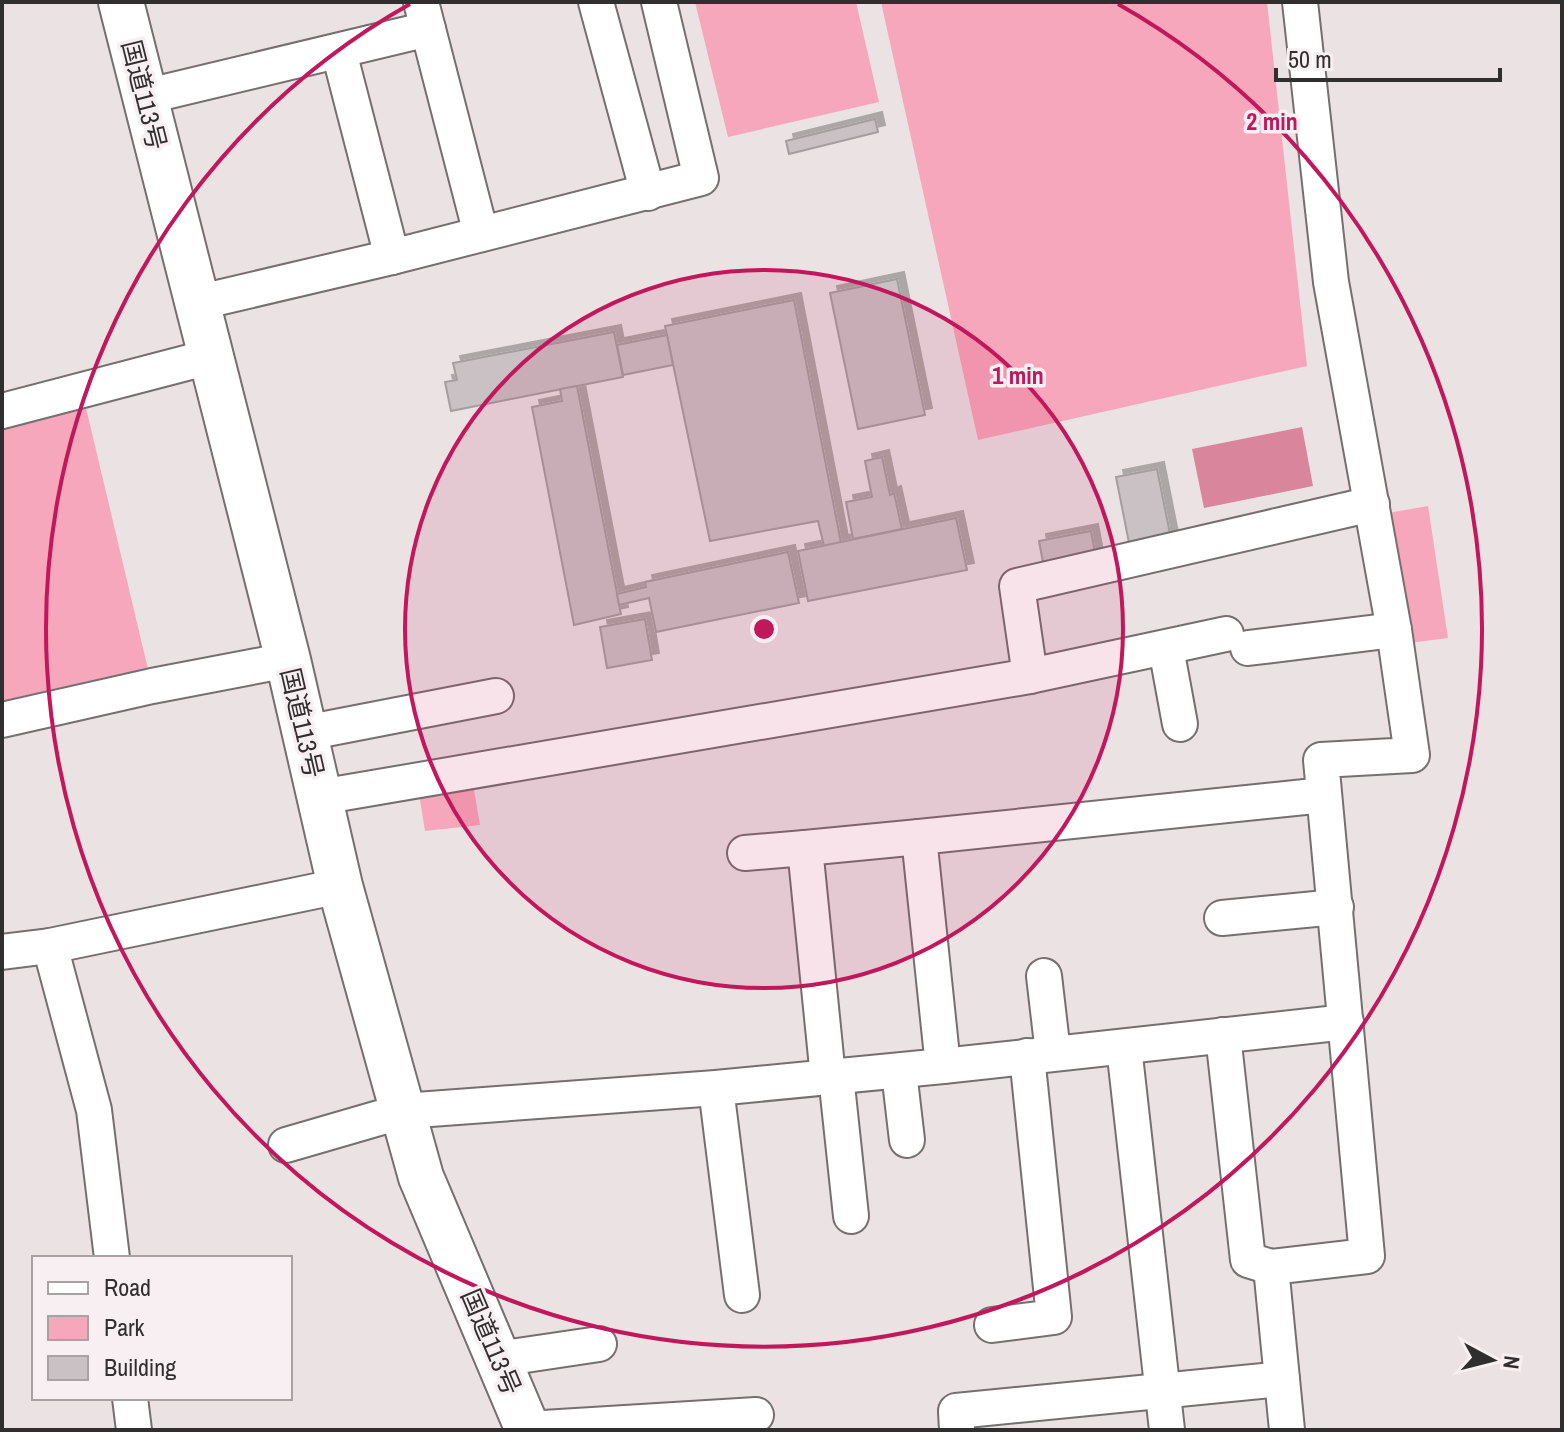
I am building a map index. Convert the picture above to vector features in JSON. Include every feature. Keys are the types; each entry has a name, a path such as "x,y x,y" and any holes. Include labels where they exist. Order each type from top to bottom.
{"highway":[{"name":"国道113号","path":"121,2 288,660 340,886 421,1177 527,1430"}],"street":[{"path":"596,2 648,193"},
{"path":"196,303 392,257 701,178 659,2"},
{"path":"1223,1035 1248,1260 1271,1267 1367,1256 1321,760 1412,755 1394,630 1331,282 1300,2"},
{"path":"144,97 339,52 425,15 481,234"},
{"path":"339,52 392,257"},
{"path":"2,411 209,357"},
{"path":"1030,676 1017,586 1372,504"},
{"path":"320,797 1030,676 1166,648 1394,630"},
{"path":"1166,648 1180,724"},
{"path":"2,720 152,686 288,660"},
{"path":"305,733 496,696"},
{"path":"745,853 1324,795"},
{"path":"919,837 943,1066"},
{"path":"805,848 851,1216"},
{"path":"2,952 50,946 340,886"},
{"path":"1222,918 1336,907"},
{"path":"50,946 94,1110 112,1256"},
{"path":"992,1325 1054,1317 1040,1055 1044,976"},
{"path":"286,1145 403,1111 899,1072 1346,1022"},
{"path":"1124,1047 1167,1430"},
{"path":"899,1072 907,1140"},
{"path":"716,1088 742,1295"},
{"path":"1271,1267 1287,1430"},
{"path":"498,1359 599,1344"},
{"path":"957,1430 956,1411 1282,1379"},
{"path":"130,1400 134,1430"},
{"path":"527,1430 756,1415"}],"green space":[{"path":"695,2 856,2 879,102 728,137"},
{"path":"881,2 1267,2 1307,366 978,440"},
{"path":"82,391 152,686 2,720 2,413"},
{"path":"1428,506 1448,638 1409,643 1388,513"},
{"path":"471,772 480,825 425,831 417,781"}],"shaded area":[{"path":"1302,427 1313,486 1204,508 1192,449"}],"building":[{"path":"875,119 878,132 789,154 786,141"},
{"path":"897,279 925,415 858,429 830,293"},
{"path":"794,300 841,543 824,546 818,521 710,541 665,326"},
{"path":"614,332 623,377 451,411 445,382 457,380 453,363"},
{"path":"667,335 673,365 623,375 617,345"},
{"path":"577,386 621,614 574,625 532,407 562,401 560,389"},
{"path":"882,457 890,495 894,493 902,529 853,539 846,502 872,497 865,461"},
{"path":"1157,469 1171,539 1130,548 1116,477"},
{"path":"956,518 967,570 808,601 798,551"},
{"path":"1091,531 1096,558 1044,568 1039,541"},
{"path":"788,552 799,603 656,632 649,598 619,605 617,594 646,587 645,582"},
{"path":"645,619 652,660 607,668 600,627"}]}
